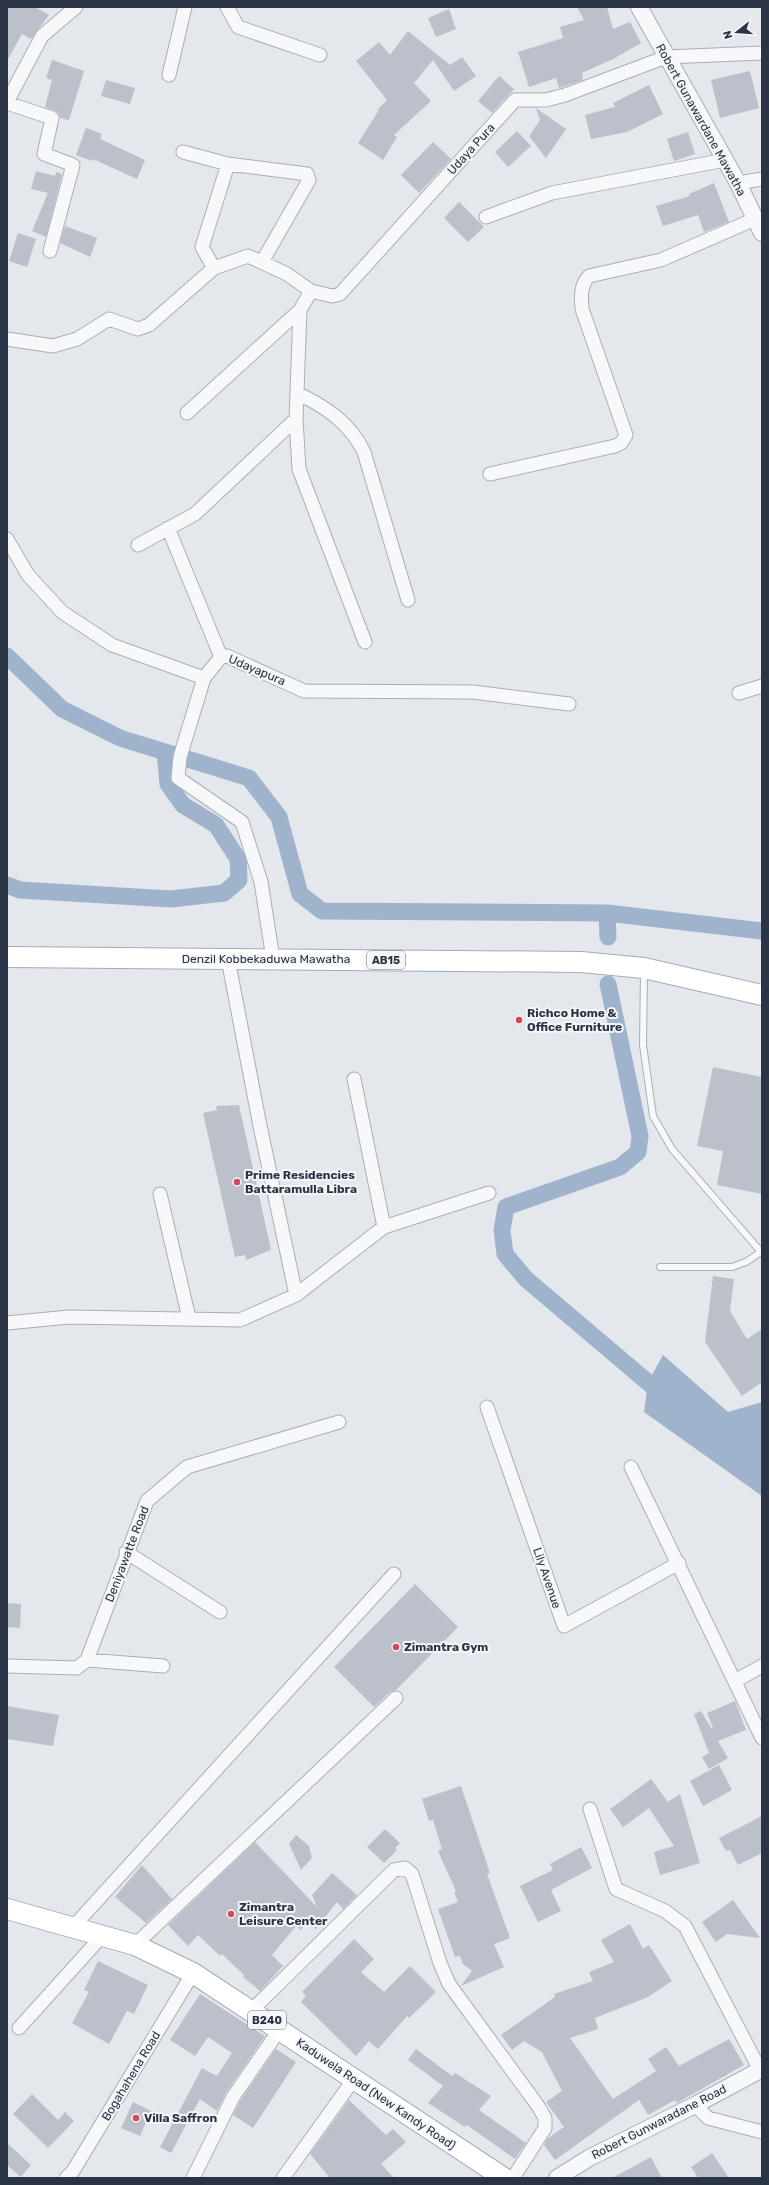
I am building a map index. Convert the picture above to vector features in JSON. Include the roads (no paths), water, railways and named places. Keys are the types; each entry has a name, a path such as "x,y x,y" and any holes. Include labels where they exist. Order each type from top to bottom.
{"main road":[{"name":"Denzil Kobbekaduwa Mawatha","path":"7,957 581,962 644,968 762,995"},
{"name":"Kaduwela Road (New Kandy Road)","path":"7,1909 136,1945 193,1973 252,2010 450,2144 504,2178"}],"street":[{"path":"50,251 73,165 44,154 52,118 7,103 42,36 76,7"},
{"path":"169,75 185,7"},
{"path":"227,7 238,27 320,55"},
{"name":"Robert Gunawardane Mawatha","path":"639,7 738,183 759,226"},
{"path":"666,57 762,53"},
{"name":"Udaya Pura","path":"311,291 332,296 340,294 515,100 546,100 565,95 666,57"},
{"path":"183,152 228,164 307,174 309,180 262,262"},
{"path":"486,217 552,193 725,160"},
{"path":"214,268 202,247 228,164"},
{"path":"738,183 762,179"},
{"path":"490,474 615,446 625,439 626,435 582,309 581,293 584,282 588,276 661,260 759,226"},
{"path":"7,339 53,346 77,339 109,319 138,329 149,324 214,268 248,256 287,274 311,291 300,310 187,413"},
{"path":"300,310 296,419 300,469 365,642"},
{"path":"297,393 322,405 349,427 358,438 364,452 408,600"},
{"path":"138,545 194,514 296,419"},
{"path":"168,528 220,657"},
{"path":"7,539 28,575 62,612 112,645 204,678"},
{"name":"Udayapura","path":"274,959 261,882 242,822 178,778 180,756 204,678 220,657 227,656 304,691 473,692 569,704"},
{"path":"739,693 762,686"},
{"path":"228,959 260,1126 296,1295"},
{"path":"354,1079 384,1227"},
{"path":"7,1323 69,1317 240,1320 296,1295 384,1227 489,1193"},
{"path":"160,1194 189,1318"},
{"name":"Lily Avenue","path":"487,1407 564,1626 679,1563"},
{"name":"Deniyawatte Road","path":"87,1660 126,1552 147,1501 188,1468 339,1422"},
{"path":"631,1467 679,1563 762,1738"},
{"path":"126,1552 220,1612"},
{"path":"74,1927 394,1574"},
{"path":"7,1666 77,1668 87,1660 163,1666"},
{"path":"735,1681 762,1666"},
{"path":"136,1945 396,1698"},
{"path":"590,1809 616,1889 665,1911 685,1926 761,2069"},
{"path":"252,2010 394,1870 405,1868 412,1874 440,1963 450,1984 538,2106 545,2118 545,2128 513,2178"},
{"path":"19,2028 103,1935"},
{"name":"Bogahahena Road","path":"66,2178 73,2171 193,1973"},
{"path":"193,2178 233,2097 280,2029"},
{"name":"Robert Gunwaradane Road","path":"557,2178 589,2158 761,2069"},
{"path":"283,2178 354,2079"},
{"path":"694,2105 708,2118 762,2132"}],"lane":[{"path":"644,968 643,1045 653,1116 672,1149 762,1252 746,1262 732,1267 660,1267"}],"water":[{"path":"663,1355 728,1412 762,1402 762,1496 644,1412 648,1382"}],"waterway":[{"path":"7,656 62,709 120,738 249,778 279,817 300,894 322,911 607,913 762,931"},
{"path":"7,885 20,890 171,899 224,893 239,880 238,859 216,825 183,805 168,784 165,752"},
{"path":"607,913 608,937"},
{"path":"608,984 640,1136 638,1152 620,1167 506,1207 502,1230 505,1254 526,1279 664,1396"}],"place":[{"name":"Richco Home & Office Furniture","path":"519,1020"},
{"name":"Prime Residencies Battaramulla Libra","path":"237,1182"},
{"name":"Zimantra Gym","path":"396,1647"},
{"name":"Zimantra Leisure Center","path":"231,1914"},
{"name":"Villa Saffron","path":"136,2118"}]}
